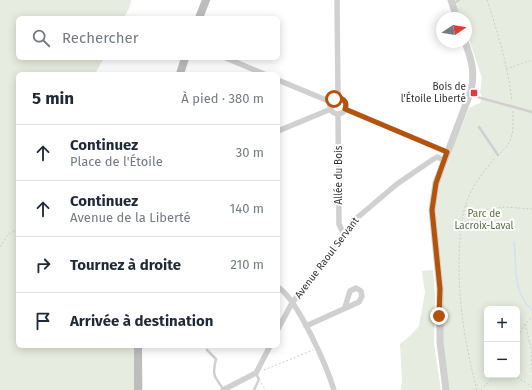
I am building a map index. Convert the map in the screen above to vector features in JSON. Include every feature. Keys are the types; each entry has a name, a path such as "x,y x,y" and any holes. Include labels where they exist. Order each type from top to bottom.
{"main road":[{"path":"200,16 206,0"},
{"path":"181,72 184,60"},
{"path":"138,348 138,390"}],"street":[{"path":"337,0 338,98"},
{"path":"451,2 455,12"},
{"path":"446,390 440,342 440,289 432,210 436,183 474,78 473,66 468,48"},
{"path":"231,60 259,72"},
{"path":"280,81 331,102"},
{"path":"331,102 338,98 345,101 345,109"},
{"path":"331,102 331,109"},
{"path":"331,109 338,114 345,109"},
{"path":"280,130 331,109"},
{"path":"345,109 447,152"},
{"name":"Allée du Bois","path":"338,114 339,224 344,235"},
{"name":"Avenue Raoul Servant","path":"280,325 292,303 358,217 397,184 432,160 437,158 444,160"},
{"path":"280,290 292,303 306,326 317,348 334,390"},
{"path":"306,326 345,307"},
{"path":"224,390 257,376 269,348"}],"lane":[{"path":"451,2 459,0"},
{"path":"469,95 532,112"},
{"path":"479,127 498,155"},
{"path":"207,350 216,359 213,372 224,390"},
{"path":"254,390 257,376"}],"path":[{"path":"477,390 460,305 458,260 462,218 465,204 470,193 498,155 506,149 513,136 512,107 506,69 487,0"},
{"path":"506,69 532,60"},
{"path":"465,204 472,211 505,207 532,209"},
{"path":"0,247 8,234 16,231"},
{"path":"520,334 525,324 532,317"},
{"path":"525,324 531,348 532,372"},
{"path":"266,390 257,376 317,348"},
{"path":"480,390 492,378"},
{"path":"518,378 532,388"}],"green space":[{"path":"0,0 131,0 125,16 16,16 16,60 103,60 96,72 16,72 16,348 142,348 143,390 0,390"},
{"name":"Parc de Lacroix-Laval","path":"455,0 532,0 532,390 449,390 441,332 434,207 436,189 447,166 469,108 480,103 482,97 480,92 482,78 472,48 472,12 459,12"},
{"path":"433,270 435,296 434,343 441,390 401,390 402,380 400,344 419,326 425,293 422,271"}],"waterway":[{"path":"514,242 518,287 521,295 532,310"}],"place":[{"name":"Bois de l'Étoile Liberté","path":"474,93"}],"route":[{"path":"334,99 343,99 346,104 345,109 447,152 436,183 432,210 433,232 440,289 439,316"}]}
